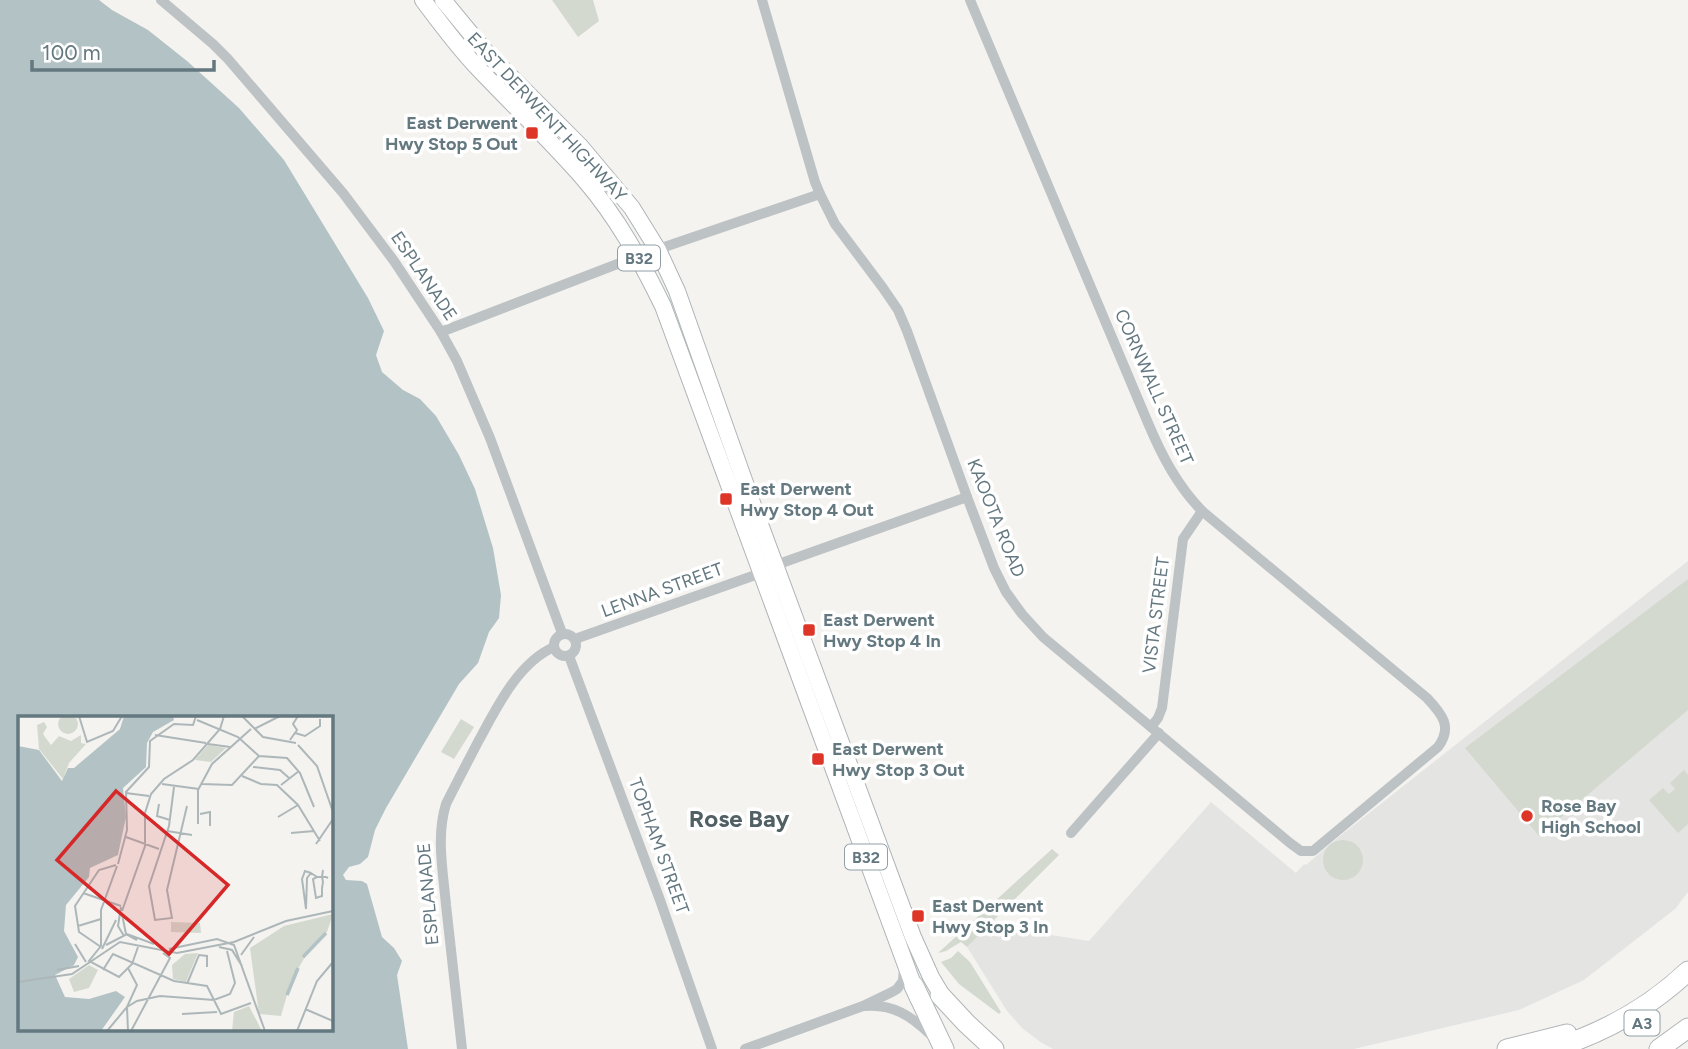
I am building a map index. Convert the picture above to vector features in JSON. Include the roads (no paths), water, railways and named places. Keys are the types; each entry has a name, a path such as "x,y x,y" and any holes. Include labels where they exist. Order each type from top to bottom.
{"highway":[{"name":"A3","path":"1552,1049 1585,1038 1628,1016 1666,991 1688,971"},
{"name":"B32","path":"914,986 944,1049"},
{"name":"A3","path":"1590,1049 1620,1036 1650,1018 1688,988"},
{"path":"940,995 965,1023 994,1049"},
{"path":"1507,1049 1628,1016"},
{"name":"A3","path":"1659,1049 1688,1028"}],"main road":[{"name":"EAST DERWENT HIGHWAY","path":"423,0 475,65 584,179 638,256 663,306 931,977 940,995 978,1046"},
{"name":"EAST DERWENT HIGHWAY","path":"443,0 485,51 580,146 632,208 658,250 677,291 768,569 933,1041"}],"street":[{"name":"ESPLANADE","path":"161,0 228,59 343,193 441,332 457,361 490,438 562,634"},
{"name":"KAOOTA ROAD","path":"762,0 820,194 835,224 898,310 994,568 1006,592 1043,637 1284,839 1305,852 1316,849 1431,754 1446,735"},
{"name":"CORNWALL STREET","path":"971,0 1161,452 1187,495 1202,511 1427,698 1440,711 1446,735"},
{"path":"441,332 638,256 820,194"},
{"name":"LENNA STREET","path":"575,639 967,496"},
{"name":"VISTA STREET","path":"1155,730 1162,708 1183,539 1202,511"},
{"path":"562,634 569,634 575,639 576,647 569,656 561,655 554,647 554,640 562,634"},
{"name":"ESPLANADE","path":"462,1049 443,873 440,831 442,817 446,804 500,701 527,665 554,647"},
{"name":"TOPHAM STREET","path":"569,656 712,1049"},
{"path":"1071,833 1155,730"},
{"path":"745,1049 863,1006 892,992 900,985 904,975 903,956"},
{"path":"863,1006 895,1009 912,1018 933,1041"}],"place":[{"name":"East Derwent Hwy Stop 5 Out","path":"532,133"},
{"name":"East Derwent Hwy Stop 4 Out","path":"726,499"},
{"name":"East Derwent Hwy Stop 4 In","path":"809,630"},
{"name":"East Derwent Hwy Stop 3 Out","path":"818,759"},
{"name":"Rose Bay High School","path":"1527,816"},
{"name":"East Derwent Hwy Stop 3 In","path":"918,916"}],"district":[{"name":"Rose Bay","path":"739,818"}]}
